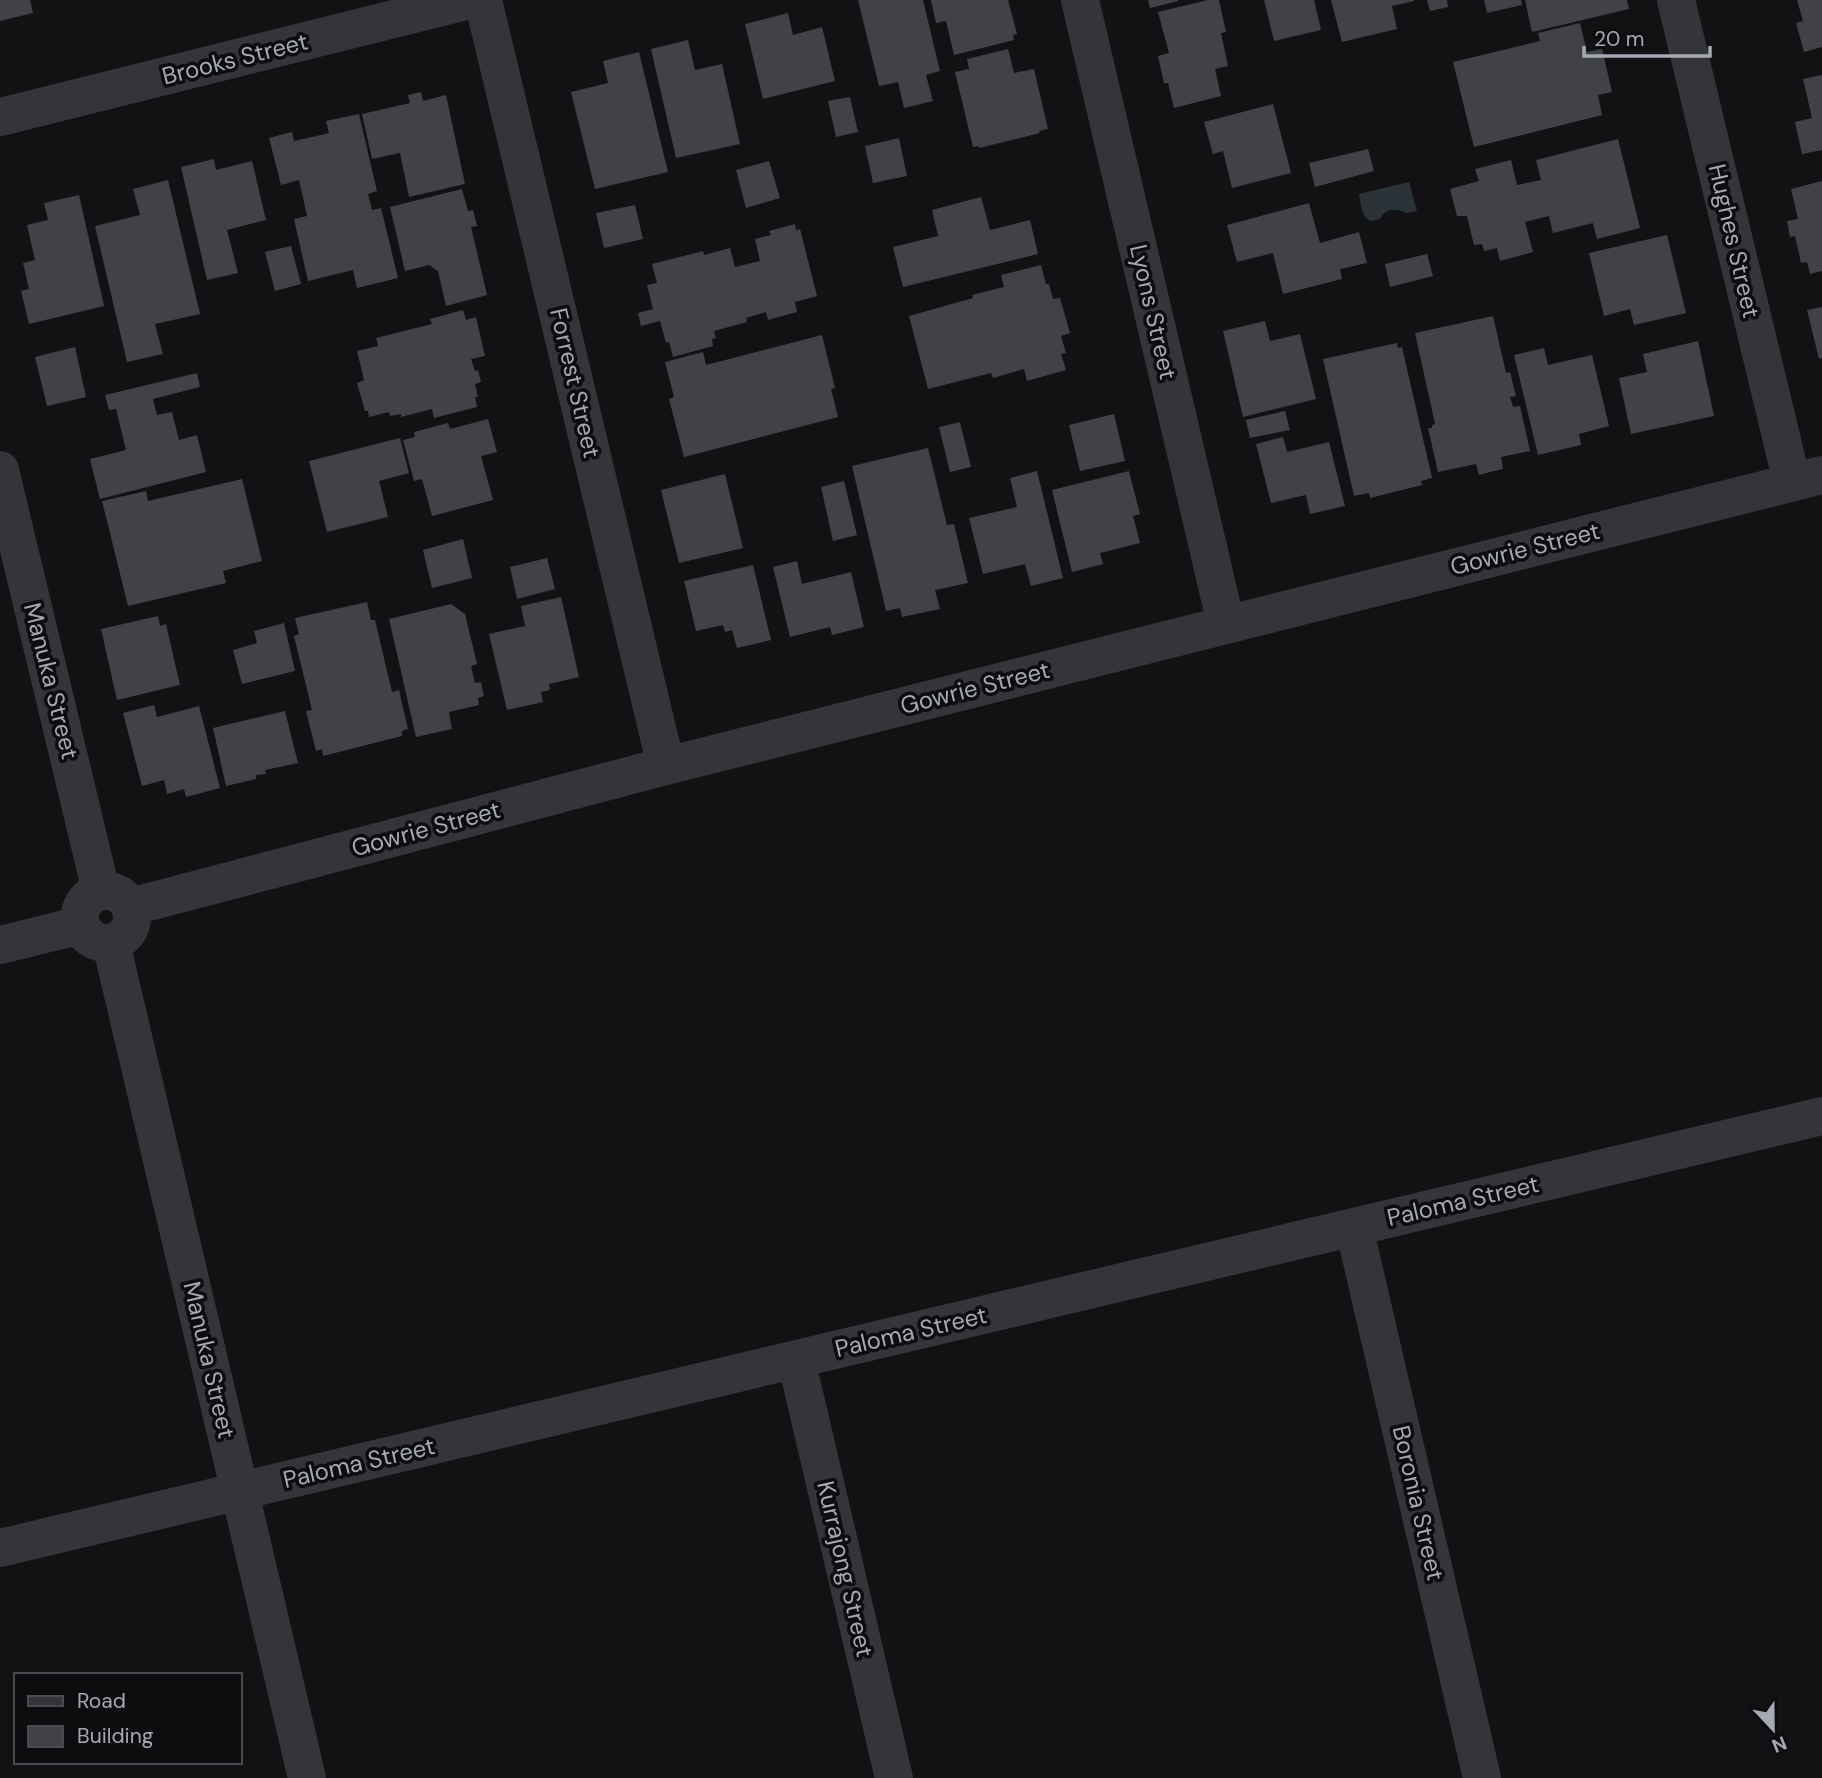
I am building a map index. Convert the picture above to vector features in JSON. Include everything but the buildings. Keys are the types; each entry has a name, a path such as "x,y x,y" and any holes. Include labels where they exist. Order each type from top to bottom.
{"street":[{"name":"Brooks Street","path":"0,117 470,0"},
{"name":"Forrest Street","path":"484,0 666,766"},
{"name":"Lyons Street","path":"1080,0 1226,624"},
{"name":"Hughes Street","path":"1676,0 1807,479"},
{"name":"Manuka Street","path":"0,470 116,899"},
{"name":"Gowrie Street","path":"116,899 666,766 1807,479"},
{"path":"0,945 96,934 118,940 129,930 131,923 116,899"},
{"name":"Manuka Street","path":"96,934 240,1491 307,1778"},
{"name":"Paloma Street","path":"0,1548 1822,1116"},
{"name":"Boronia Street","path":"1354,1227 1482,1778"},
{"name":"Kurrajong Street","path":"796,1359 894,1778"}],"shaded area":[{"path":"1409,182 1417,211 1406,213 1390,210 1380,219 1367,219 1359,194"}]}
